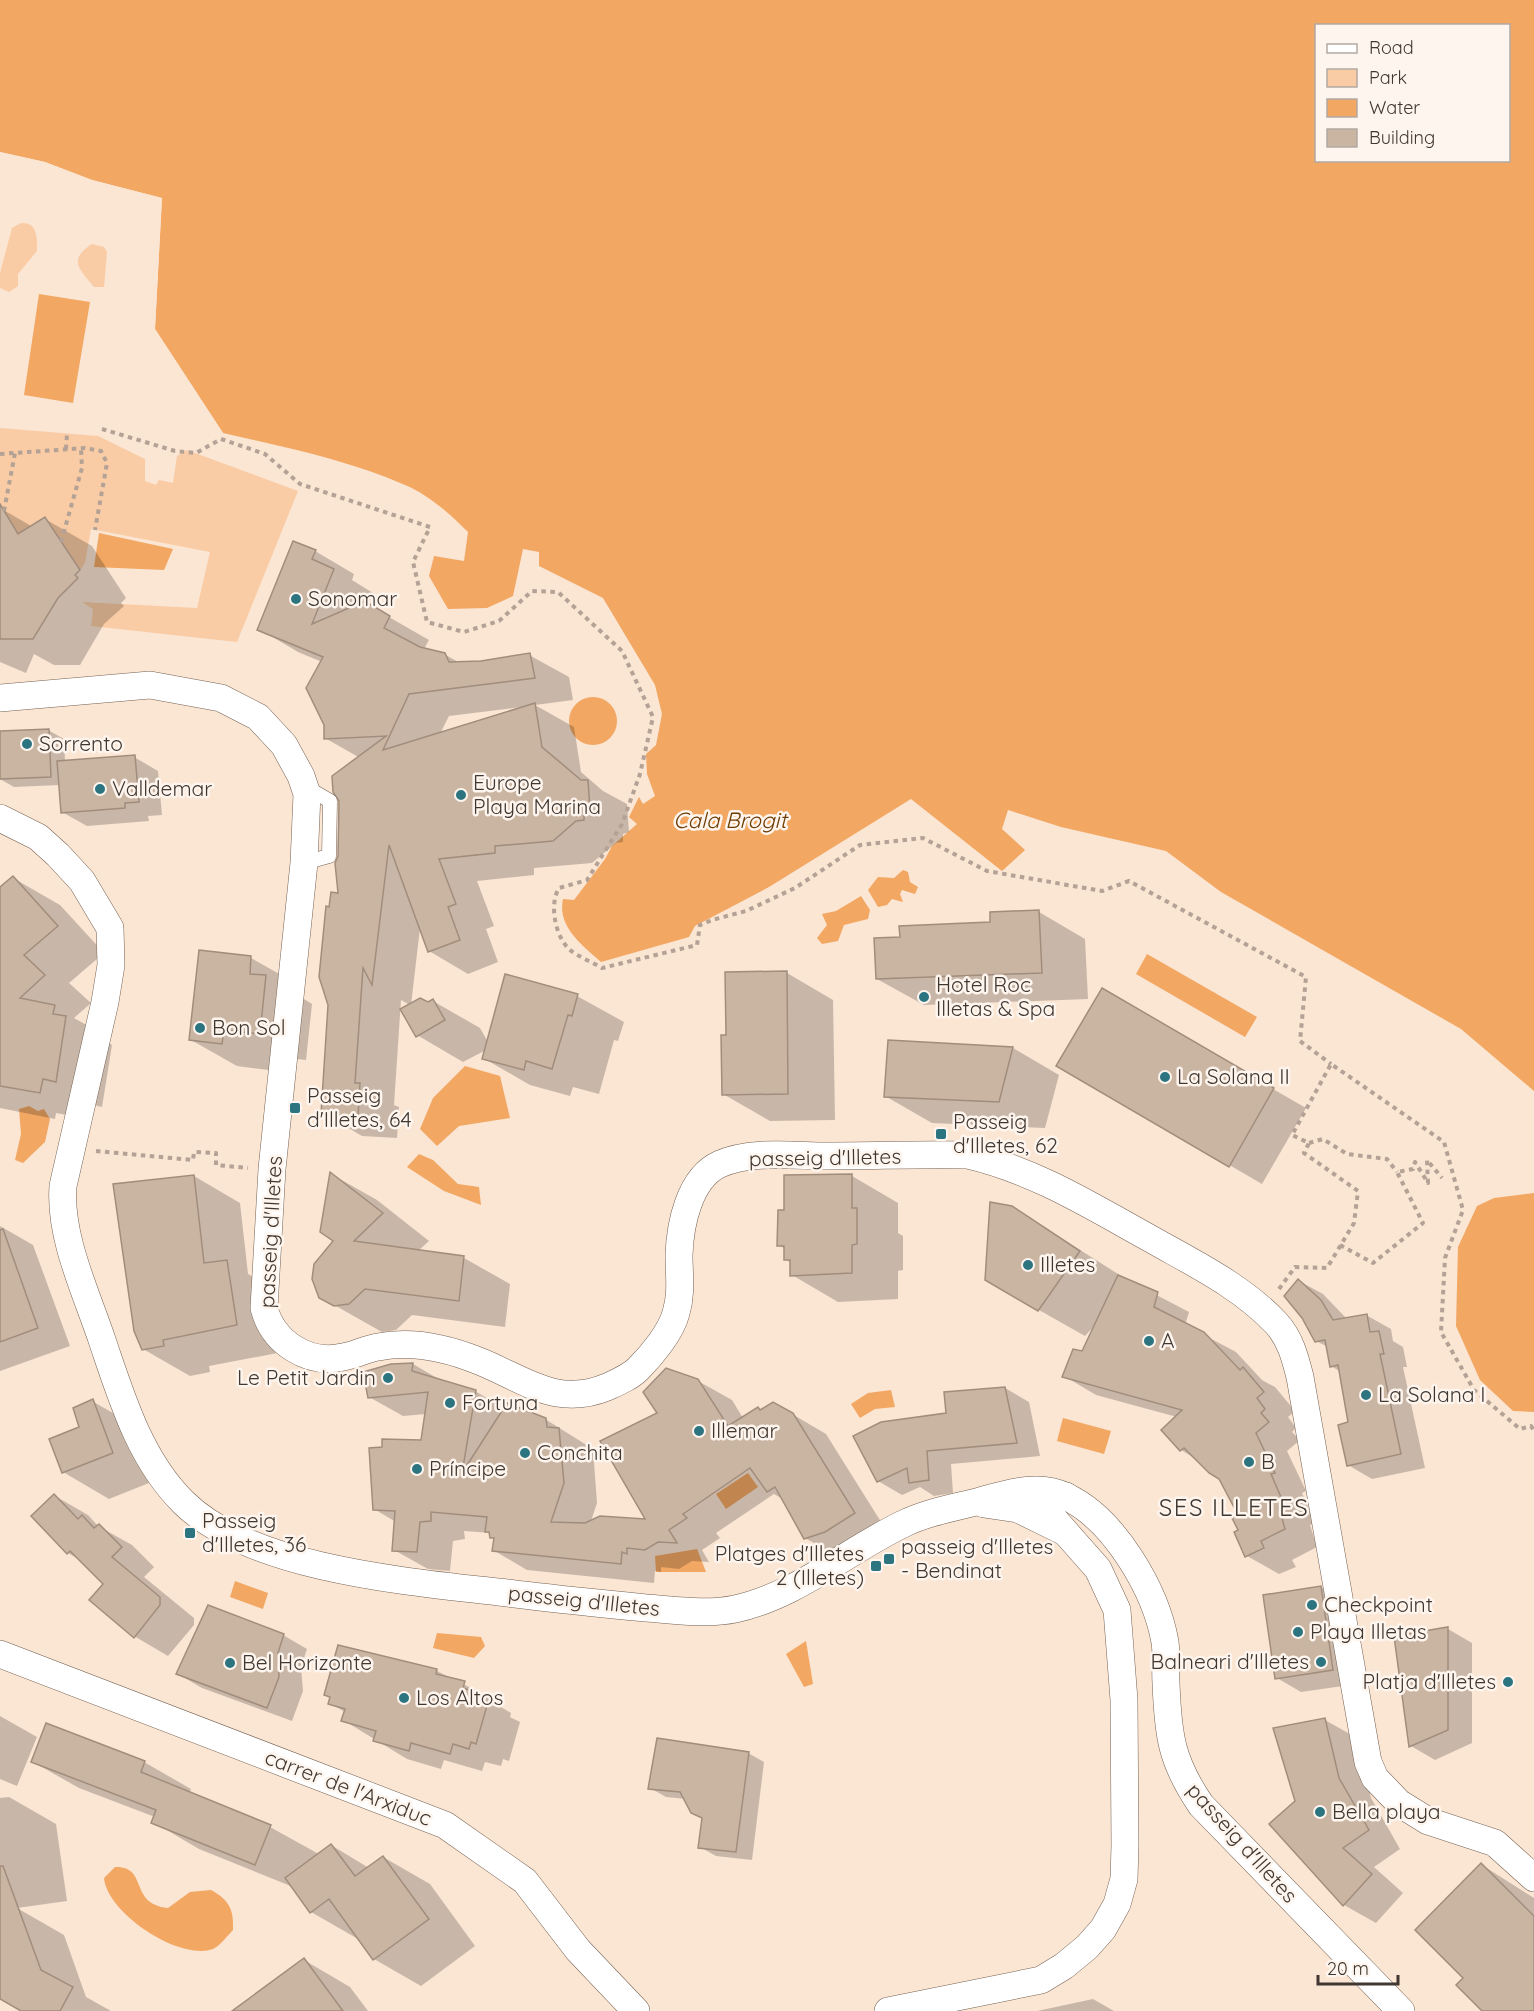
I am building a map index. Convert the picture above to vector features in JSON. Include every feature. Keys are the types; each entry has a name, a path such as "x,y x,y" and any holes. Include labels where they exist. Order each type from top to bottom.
{"street":[{"name":"passeig d'Illetes","path":"0,698 150,685 221,698 258,717 273,732 284,745 304,786 307,794 304,863 272,1169 264,1308 268,1323 286,1345 327,1359 378,1347 417,1344 478,1360 552,1394 587,1393 620,1381 637,1370 666,1333 676,1315 681,1293 679,1253 684,1220 696,1188 706,1174 720,1164 754,1156 949,1155 995,1161 1066,1192 1187,1259 1244,1293 1277,1324 1292,1346 1300,1377 1368,1762 1399,1803 1428,1821 1495,1843 1534,1878"},
{"name":"passeig d'Illetes","path":"0,818 38,837 58,855 82,881 110,928 111,965 107,993 63,1186 62,1205 65,1222 122,1400 142,1444 162,1477 182,1501 203,1519 281,1554 371,1576 576,1601 703,1612 736,1609 776,1595 903,1524 939,1509 1012,1492 1048,1489 1066,1496 1082,1505 1115,1539 1142,1577 1150,1596 1165,1644 1168,1726 1174,1754 1183,1778 1202,1805 1401,2011"},
{"path":"888,2011 1041,1980 1087,1947 1103,1929 1117,1905 1124,1879 1125,1845 1124,1700 1118,1620 1098,1569 1066,1534 1048,1508 1050,1500 1066,1496"},
{"path":"971,1503 1018,1509 1066,1534"},
{"name":"carrer de l'Arxiduc","path":"0,1654 445,1825 525,1881 578,1950 636,2011"}],"path":[{"path":"102,429 175,451 196,453 221,440 265,454 300,484 430,527 413,562 427,622 464,632 499,621 532,591 558,591 622,651 653,717 640,774 622,824 587,880 559,888 553,897 557,928 568,949 602,968 697,945 700,925 746,911 795,888 860,845 923,838 987,871 1102,891 1129,881 1305,977 1300,1041 1444,1142 1463,1210 1445,1258 1441,1332 1474,1390 1520,1429 1531,1426 1534,1431"},
{"path":"66,449 67,434"},
{"path":"61,542 82,468 81,448"},
{"path":"0,454 81,448 100,451 107,463 95,530"},
{"path":"4,511 15,453"},
{"path":"1331,1064 1292,1135 1309,1143 1323,1139 1347,1154 1387,1159 1397,1172 1423,1223 1373,1263 1340,1245"},
{"path":"1264,1312 1295,1267 1327,1268 1354,1223 1358,1191 1304,1153 1309,1143"},
{"path":"71,1149 193,1160 194,1152 216,1153 216,1165 272,1169"},
{"path":"1397,1172 1413,1169 1415,1162 1428,1183 1427,1160 1442,1178"}],"green space":[{"path":"21,223 27,223 34,228 37,251 18,274 18,286 9,292 0,288 0,273 12,228"},
{"path":"92,244 104,247 107,252 104,287 94,287 78,265 80,255"},
{"path":"0,428 98,436 145,459 145,481 156,485 159,480 173,483 177,456 187,450 298,491 237,642 91,626 93,609 82,602 197,608 210,552 91,529 85,563 80,570 46,517 18,534 0,507"}],"water":[{"name":"Cala Brogit","path":"0,0 1534,0 1534,1091 1461,1029 1221,892 1166,851 1061,827 1008,810 1002,829 1025,850 1002,871 911,799 769,887 695,926 689,937 601,962 579,942 567,927 562,909 563,899 574,900 612,846 637,824 629,817 639,797 643,804 655,796 647,774 646,754 656,745 662,714 655,685 603,598 539,566 539,552 523,549 513,596 487,608 448,609 429,576 434,556 464,561 468,532 454,518 422,494 383,476 316,455 223,433 155,329 162,198 92,180 45,162 0,152"},
{"path":"39,294 90,302 73,403 24,395"},
{"path":"99,533 173,549 164,570 94,567"},
{"path":"593,697 610,704 617,721 610,738 593,745 576,738 569,721 576,704"},
{"path":"903,870 908,872 910,882 918,887 915,894 902,890 900,894 903,902 892,899 887,905 878,907 868,890 878,877 894,878"},
{"path":"861,896 870,910 868,919 844,925 838,941 822,944 817,938 827,925 822,914 836,911"},
{"path":"1147,954 1257,1017 1245,1037 1136,974"},
{"path":"465,1066 500,1076 510,1118 459,1126 437,1146 420,1129 433,1098"},
{"path":"29,1106 38,1111 44,1109 50,1119 45,1142 23,1163 15,1160 21,1134 19,1109"},
{"path":"419,1154 433,1160 458,1184 479,1187 481,1205 444,1191 407,1167"},
{"path":"1534,1193 1534,1412 1513,1411 1480,1380 1456,1326 1458,1247 1477,1206 1494,1198"},
{"path":"891,1390 895,1407 875,1409 860,1418 851,1404 868,1393"},
{"path":"1063,1418 1111,1431 1104,1454 1057,1441"},
{"path":"748,1473 758,1487 726,1509 716,1494"},
{"path":"697,1549 706,1572 656,1572 655,1556"},
{"path":"235,1581 268,1593 263,1609 230,1597"},
{"path":"437,1633 481,1637 485,1646 474,1658 433,1648"},
{"path":"806,1641 813,1684 804,1687 786,1654"},
{"path":"115,1867 125,1868 132,1872 148,1900 168,1908 190,1892 211,1890 229,1906 233,1916 233,1930 213,1949 199,1951 164,1941 131,1919 108,1892 104,1878"}],"pier":[{"path":"0,152 45,162 92,180 162,198 155,329 223,433 221,435 193,395 153,329 159,200 92,183 44,164 0,155"}],"building":[{"path":"0,504 18,534 45,517 80,570 75,575 78,578 58,598 33,639 0,639"},
{"path":"293,541 316,550 312,559 334,569 312,624 365,601 390,616 384,628 420,647 445,653 449,662 481,661 530,653 535,678 409,694 383,750 535,703 542,747 581,780 588,780 590,810 584,812 584,820 576,821 553,841 495,846 495,853 439,859 456,904 448,907 460,940 428,952 389,845 372,985 363,968 355,1083 360,1083 358,1117 321,1114 328,1005 319,977 326,906 329,907 331,892 338,893 335,863 338,856 339,801 333,792 332,776 386,736 324,739 324,725 306,688 323,657 257,630"},
{"path":"49,729 51,777 0,779 0,731"},
{"name":"Valldemar","path":"135,755 139,802 125,803 125,808 61,813 57,761"},
{"path":"13,876 58,926 24,955 45,975 20,998 55,1005 53,1014 66,1016 56,1082 43,1079 40,1093 0,1086 0,887"},
{"path":"1039,910 1042,973 876,979 874,938 900,937 899,926 990,922 990,912"},
{"path":"199,950 251,956 250,974 266,975 260,1034 224,1030 222,1044 189,1040"},
{"path":"787,971 788,1094 722,1095 721,1035 726,1035 725,972"},
{"path":"505,974 578,994 572,1016 568,1015 552,1069 526,1061 524,1070 482,1059"},
{"name":"La Solana II","path":"1102,988 1274,1088 1229,1167 1056,1066"},
{"path":"420,998 428,1002 433,999 445,1020 416,1037 400,1009"},
{"path":"888,1040 1013,1047 999,1102 884,1097"},
{"path":"330,1172 383,1213 354,1241 464,1256 459,1301 365,1289 349,1304 334,1306 319,1298 312,1279 314,1264 333,1241 320,1232"},
{"path":"852,1174 852,1208 857,1208 857,1244 852,1245 852,1273 790,1276 790,1260 784,1260 784,1246 777,1246 778,1210 784,1210 784,1175"},
{"path":"194,1175 204,1263 227,1260 237,1325 163,1340 164,1346 142,1350 134,1331 113,1184"},
{"name":"Illetes","path":"990,1202 1012,1206 1080,1251 1038,1311 985,1280"},
{"path":"3,1229 38,1328 0,1342 0,1230"},
{"path":"1118,1275 1158,1292 1154,1307 1204,1332 1240,1370 1243,1367 1264,1392 1257,1398 1265,1409 1261,1413 1269,1422 1256,1433 1275,1473 1271,1474 1284,1504 1279,1507 1285,1529 1261,1541 1264,1548 1245,1557 1234,1532 1238,1530 1232,1518 1238,1515 1219,1479 1209,1473 1184,1448 1180,1451 1161,1430 1182,1410 1062,1377 1073,1349 1082,1351"},
{"name":"La Solana I","path":"1298,1279 1321,1300 1333,1320 1367,1314 1370,1332 1379,1331 1384,1354 1380,1354 1401,1454 1347,1466 1338,1425 1348,1422 1338,1365 1330,1367 1325,1340 1315,1342 1302,1318 1284,1296"},
{"path":"413,1363 412,1371 476,1390 462,1473 507,1403 546,1418 547,1427 559,1428 564,1483 551,1522 585,1523 600,1516 645,1519 600,1441 657,1413 643,1392 666,1368 698,1379 728,1426 758,1407 760,1410 773,1402 793,1413 855,1513 825,1532 804,1539 775,1487 767,1492 750,1468 683,1514 687,1518 669,1530 677,1543 658,1542 645,1550 627,1548 627,1554 622,1552 621,1564 492,1551 494,1538 490,1538 489,1532 485,1532 487,1517 431,1512 431,1521 420,1522 417,1552 392,1551 395,1511 373,1510 369,1448 382,1447 382,1439 421,1440 428,1392 368,1398 363,1372 391,1364"},
{"path":"1005,1387 1017,1443 927,1451 929,1480 909,1483 907,1468 877,1482 853,1436 881,1422 946,1413 944,1392"},
{"path":"93,1399 113,1453 62,1473 49,1439 79,1427 73,1408"},
{"path":"54,1494 78,1519 82,1515 94,1528 99,1524 122,1547 112,1557 160,1597 160,1605 134,1638 89,1600 103,1584 70,1551 67,1554 31,1516"},
{"name":"Playa Illetas","path":"1321,1586 1333,1670 1275,1679 1263,1595"},
{"name":"Bel Horizonte","path":"208,1605 284,1634 278,1653 279,1677 267,1708 176,1674"},
{"path":"1448,1627 1448,1730 1409,1747 1394,1636"},
{"name":"Los Altos","path":"338,1645 437,1669 436,1674 465,1681 463,1688 480,1693 478,1699 488,1702 476,1744 471,1742 469,1749 453,1744 450,1754 411,1743 409,1751 373,1741 376,1731 341,1721 345,1709 328,1704 330,1697 324,1695"},
{"name":"Bella playa","path":"1325,1718 1339,1778 1369,1830 1343,1848 1372,1874 1343,1906 1269,1824 1295,1801 1273,1728"},
{"path":"46,1723 145,1761 141,1772 271,1825 255,1865 151,1823 156,1810 31,1762"},
{"path":"657,1738 749,1752 736,1852 698,1848 702,1818 691,1813 680,1792 648,1789"},
{"path":"331,1844 355,1876 383,1856 429,1919 373,1960 329,1899 310,1913 285,1878"},
{"path":"1481,1863 1534,1916 1534,2011 1482,2011 1456,1985 1463,1978 1415,1930"},
{"path":"0,1866 3,1866 41,1970 73,1987 60,2011 21,2011 0,1999"},
{"path":"304,1958 343,2011 232,2011"}],"place":[{"name":"Sonomar","path":"296,599"},
{"name":"Sorrento","path":"27,744"},
{"name":"Valldemar","path":"100,789"},
{"name":"Europe Playa Marina","path":"461,795"},
{"name":"Hotel Roc Illetas & Spa","path":"924,997"},
{"name":"Bon Sol","path":"200,1028"},
{"name":"La Solana II","path":"1165,1077"},
{"name":"Passeig d'Illetes, 64","path":"295,1108"},
{"name":"Passeig d'Illetes, 62","path":"941,1134"},
{"name":"Illetes","path":"1028,1265"},
{"name":"A","path":"1149,1341"},
{"name":"Le Petit Jardin","path":"388,1378"},
{"name":"La Solana I","path":"1366,1395"},
{"name":"Fortuna","path":"450,1403"},
{"name":"Illemar","path":"699,1431"},
{"name":"Conchita","path":"525,1453"},
{"name":"B","path":"1249,1462"},
{"name":"Príncipe","path":"417,1469"},
{"name":"Passeig d'Illetes, 36","path":"190,1533"},
{"name":"passeig d'Illetes - Bendinat","path":"889,1559"},
{"name":"Platges d'Illetes 2 (Illetes)","path":"876,1566"},
{"name":"Checkpoint","path":"1312,1605"},
{"name":"Playa Illetas","path":"1298,1632"},
{"name":"Balneari d'Illetes","path":"1321,1662"},
{"name":"Bel Horizonte","path":"230,1663"},
{"name":"Platja d'Illetes","path":"1508,1682"},
{"name":"Los Altos","path":"404,1698"},
{"name":"Bella playa","path":"1320,1812"}],"district":[{"name":"SES ILLETES","path":"1234,1508"}]}
